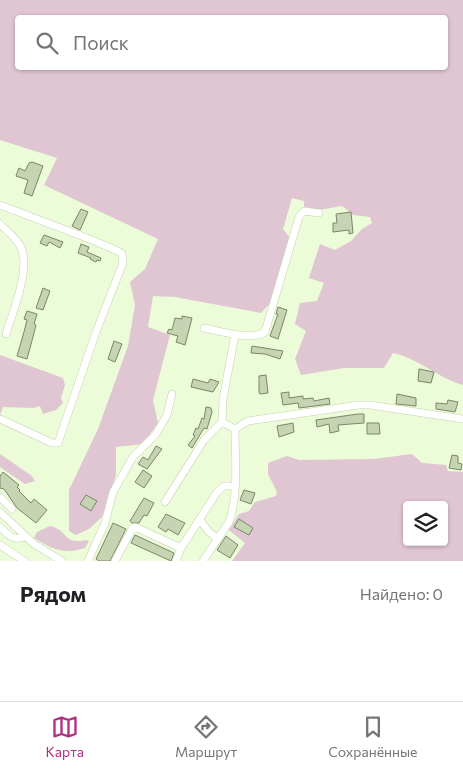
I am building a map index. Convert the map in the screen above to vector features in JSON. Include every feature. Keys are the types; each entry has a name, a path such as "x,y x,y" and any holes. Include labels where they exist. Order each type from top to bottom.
{"street":[{"path":"0,205 118,251 122,254 123,263 58,443 52,444 0,418"},
{"path":"204,328 235,335 259,335 265,332 299,217 304,212 319,213"},
{"path":"0,224 19,244 24,256 22,278 6,334"},
{"path":"164,502 204,440 222,422 223,399 235,335"},
{"path":"88,561 105,523 113,492 133,457 156,434 167,415 172,394"},
{"path":"235,429 248,421 359,404 463,419"},
{"path":"222,422 235,429"},
{"path":"203,561 231,515 235,486 235,429"},
{"path":"176,561 181,548 220,488 235,486"},
{"path":"0,497 12,509"},
{"path":"0,512 25,537 43,551 62,561"},
{"path":"200,520 209,532 218,539"},
{"path":"0,527 12,538 25,537"},
{"path":"115,561 132,529 135,527 181,548"},
{"path":"0,545 24,561"}],"shaded area":[{"path":"0,0 463,0 463,385 445,378 411,359 393,353 384,368 344,368 301,375 295,359 306,331 295,324 300,303 317,301 324,283 309,278 320,244 335,250 351,241 362,229 372,223 370,217 353,215 342,206 319,210 304,207 304,201 292,198 283,229 290,238 271,302 261,313 175,297 153,296 148,327 170,335 153,400 158,423 143,444 116,447 116,475 102,517 89,529 76,535 69,531 69,490 98,429 128,346 135,305 130,282 145,269 158,239 44,185 57,158 0,140"},
{"path":"0,355 63,378 65,385 61,398 63,403 56,410 43,414 40,406 33,408 3,407 0,415"},
{"path":"0,454 32,476 35,481 25,484 0,467"},
{"path":"412,454 422,463 446,465 448,471 463,472 463,561 232,561 245,543 229,530 239,514 249,511 255,502 276,496 277,492 268,474 268,463 287,456 299,460 374,459"},
{"path":"50,526 56,528 69,539 89,541 85,548 64,551 53,548 34,538 37,532"}],"building":[{"path":"32,162 43,166 32,196 24,193 28,180 16,176 19,168 25,171 29,163"},
{"path":"81,209 88,212 80,230 72,226"},
{"path":"351,212 353,233 349,234 349,230 333,232 333,223 337,223 336,214"},
{"path":"44,235 63,242 60,248 49,242 47,246 40,243"},
{"path":"81,244 89,247 87,252 101,258 100,261 97,260 96,262 78,253"},
{"path":"43,288 50,291 43,310 36,308"},
{"path":"278,307 287,310 278,339 270,336 278,314 276,314"},
{"path":"27,311 37,314 27,359 17,356 27,320 24,319"},
{"path":"182,316 192,318 185,345 176,342 178,336 167,333 169,329 172,330 175,318 182,319"},
{"path":"114,341 122,344 115,362 108,359"},
{"path":"252,346 283,351 280,359 265,354 251,353"},
{"path":"419,369 434,372 431,383 418,381"},
{"path":"266,375 268,393 260,394 259,376"},
{"path":"193,379 208,383 210,379 219,382 213,392 191,387"},
{"path":"289,392 289,398 303,396 303,399 313,398 314,401 329,398 330,404 299,408 298,403 283,405 281,393"},
{"path":"397,394 416,398 416,406 396,404"},
{"path":"448,400 458,402 455,412 436,409 436,403 447,404"},
{"path":"206,407 211,408 212,412 207,429 204,428 192,448 188,445 195,436 193,435 196,428 198,429 202,418 204,419"},
{"path":"364,414 364,423 338,425 339,431 330,433 329,424 317,427 316,420"},
{"path":"293,423 294,432 279,437 277,426"},
{"path":"367,423 379,423 380,434 367,434"},
{"path":"156,446 162,449 147,469 138,464 143,457 148,460"},
{"path":"452,455 458,456 458,463 462,464 461,470 449,468"},
{"path":"143,470 152,476 144,488 135,482"},
{"path":"3,472 19,485 17,487 19,491 31,503 34,499 47,510 36,523 17,508 4,489 0,488 0,476"},
{"path":"244,490 255,493 251,504 240,500"},
{"path":"86,495 97,501 91,511 80,504"},
{"path":"144,498 154,503 147,516 144,515 139,523 132,523 130,521"},
{"path":"166,514 185,523 178,535 168,529 166,532 158,527"},
{"path":"239,519 253,528 249,535 234,527"},
{"path":"113,523 126,529 110,561 99,561 96,559"},
{"path":"135,535 174,553 171,561 131,543"},
{"path":"226,536 238,545 230,558 217,550"}]}
